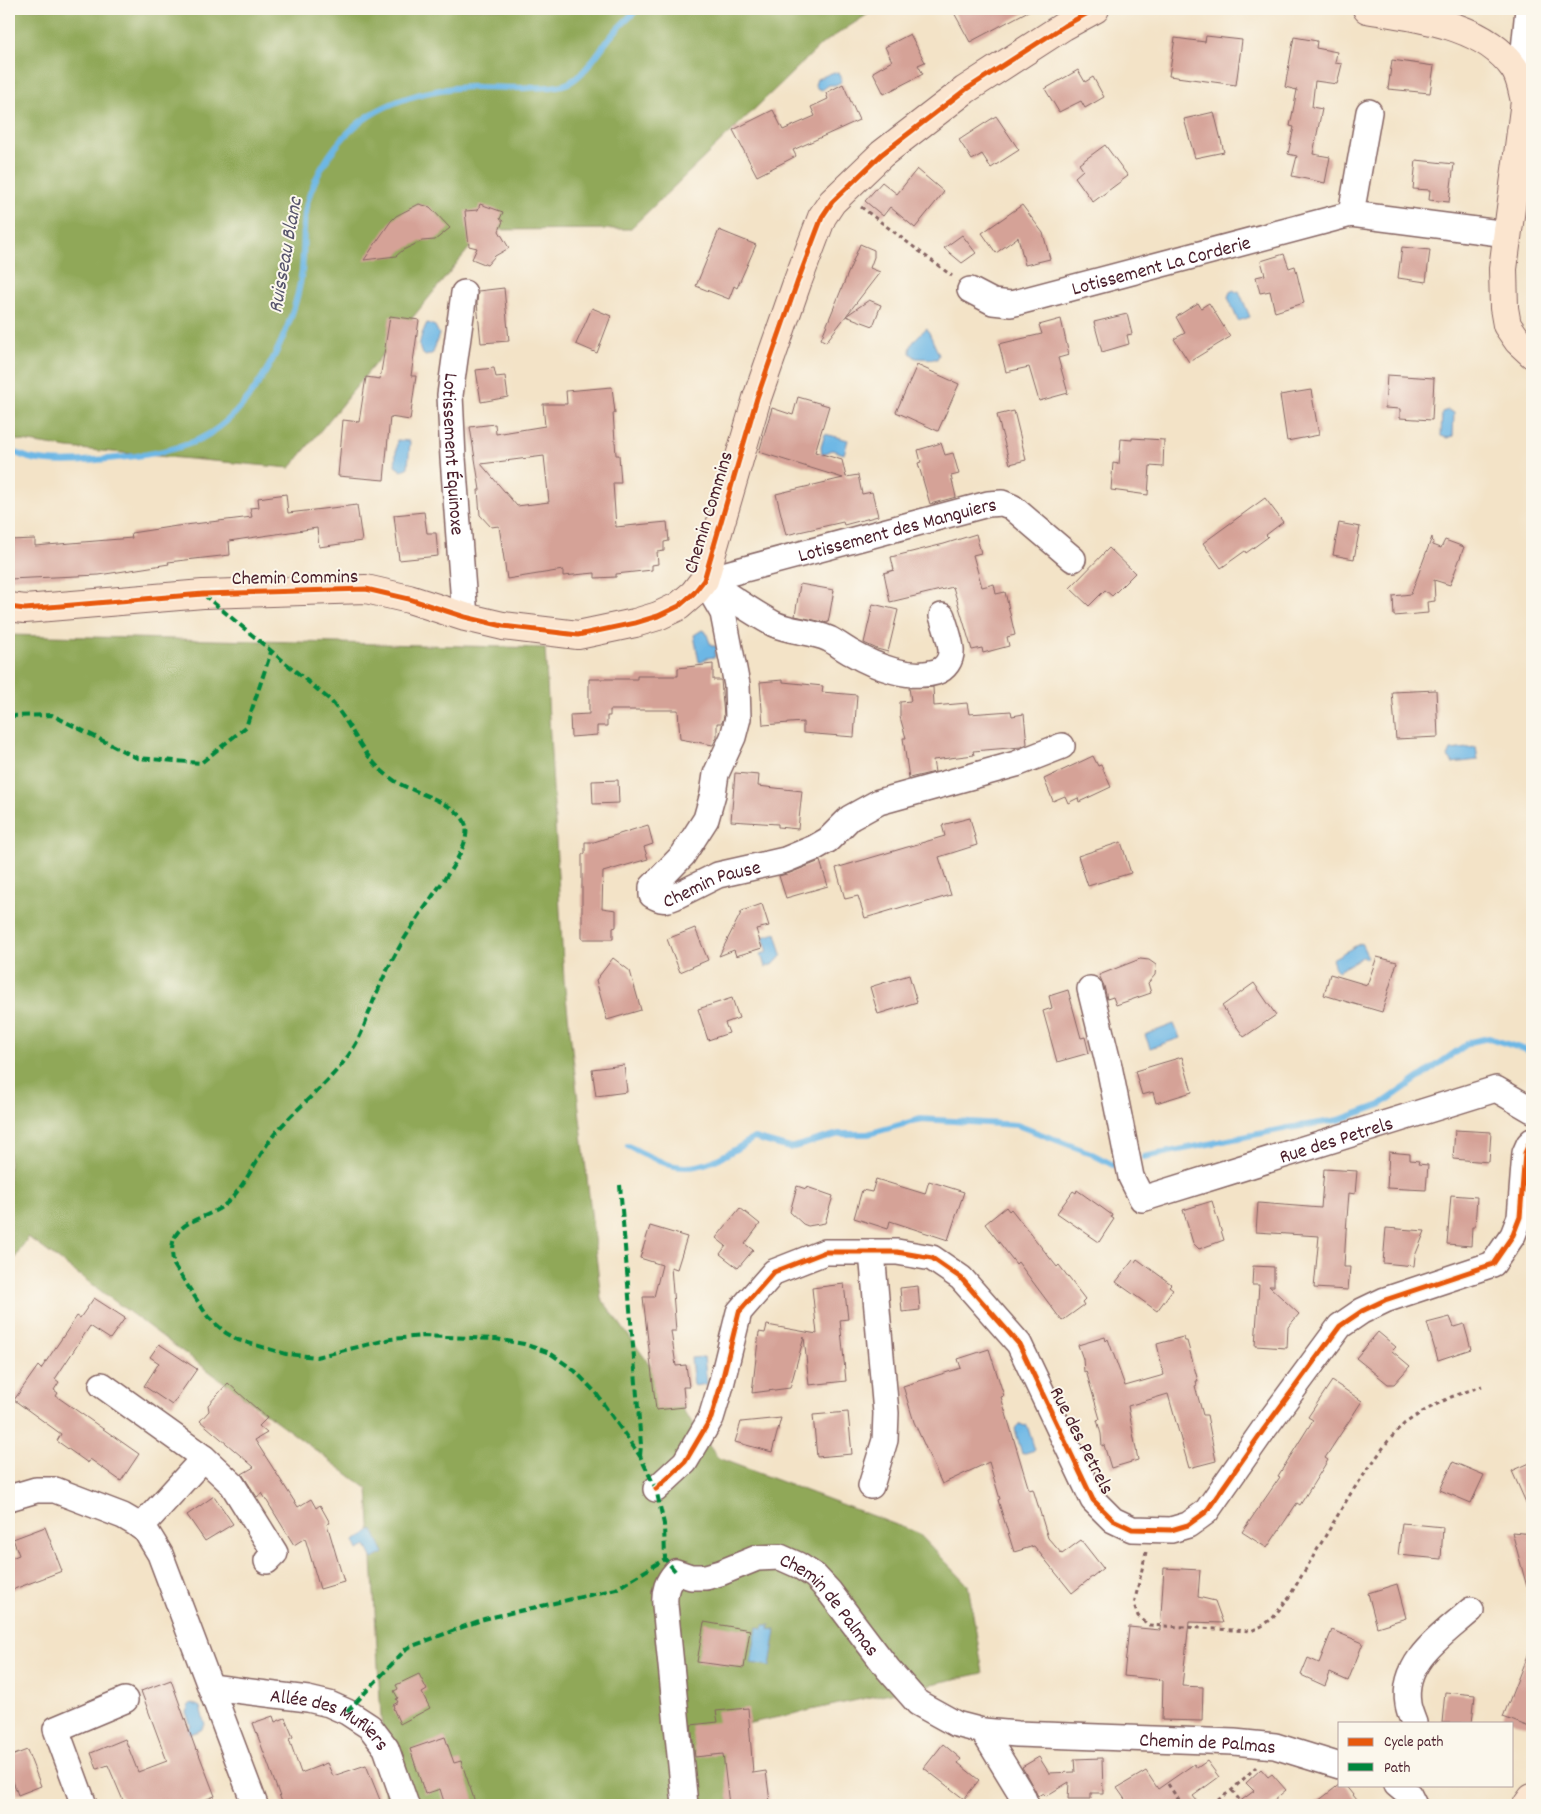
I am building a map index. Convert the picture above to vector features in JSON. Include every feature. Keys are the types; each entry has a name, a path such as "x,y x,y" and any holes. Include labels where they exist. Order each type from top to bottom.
{"street":[{"name":"Chemin Commins","path":"9,607 25,609 203,594 366,589 409,599 465,617 503,626 578,634 635,623 658,616 679,606 694,593 704,580 757,398 822,217 841,192 882,154 965,90 1064,26 1095,9"},
{"path":"1366,9 1427,19 1463,30 1492,44 1523,55"},
{"path":"1528,9 1520,79 1524,101 1503,269 1504,308 1507,325 1518,341 1532,354"},
{"path":"1351,214 1369,112"},
{"name":"Lotissement La Corderie","path":"970,290 993,302 1011,304 1351,214 1507,234"},
{"name":"Lotissement Équinoxe","path":"464,293 450,395 465,617"},
{"name":"Lotissement des Manguiers","path":"704,580 988,504 1002,503 1012,507 1073,559"},
{"path":"704,580 774,624 819,635 837,643 853,654 876,664 921,675 942,670 951,656 951,649 942,616"},
{"name":"Chemin Pause","path":"704,580 723,613 737,685 738,718 733,736 716,774 706,819 683,855 652,887 652,895 661,900 674,898 718,875 785,860 814,848 828,840 850,818 879,802 1016,764 1062,746"},
{"name":"Rue des Petrels","path":"1090,988 1110,1066 1131,1177 1142,1199 1496,1089 1532,1110"},
{"name":"Rue des Petrels","path":"656,1489 685,1462 711,1418 739,1312 774,1272 825,1252 897,1252 932,1258 961,1278 1019,1344 1093,1500 1113,1520 1132,1529 1171,1530 1188,1525 1206,1512 1340,1326 1362,1311 1385,1300 1493,1264 1513,1235 1520,1218 1525,1153 1532,1141"},
{"path":"871,1486 885,1440 886,1413 872,1252"},
{"path":"102,1385 204,1458 232,1484 275,1553 267,1561"},
{"path":"141,1527 204,1458"},
{"path":"9,1498 36,1490 55,1490 122,1516 141,1527 154,1542 255,1805"},
{"name":"Chemin de Palmas","path":"685,1805 664,1594 676,1572 690,1577 706,1577 757,1558 780,1557 798,1565 815,1576 829,1591 888,1669 918,1703 956,1724 984,1731 1017,1734 1234,1742 1275,1746 1338,1765"},
{"path":"1414,1722 1408,1705 1407,1691 1409,1678 1415,1664 1423,1654 1471,1610"},
{"name":"Allée des Mufliers","path":"210,1687 308,1699 329,1704 347,1712 370,1727 386,1748 406,1805"},
{"path":"84,1805 56,1729 125,1700"},
{"path":"984,1731 1026,1805"},
{"path":"1398,1786 1409,1795 1414,1805"},
{"path":"1420,1805 1425,1786"},
{"path":"1527,1805 1532,1798"}],"path":[{"path":"841,192 970,290"},
{"path":"1152,1530 1134,1604 1138,1616 1149,1625 1250,1631 1262,1626 1272,1619 1289,1597 1351,1493 1393,1436 1404,1424 1422,1412 1451,1397 1482,1386"},
{"path":"1211,1805 1232,1790 1263,1761 1275,1746"},
{"path":"1168,1784 1182,1805"},
{"path":"1232,1790 1243,1805"}],"green space":[{"path":"9,9 876,9 822,44 630,229 484,230 290,468 68,448 9,439"},
{"path":"9,635 545,648 564,980 601,1298 718,1458 918,1533 968,1585 983,1673 737,1726 728,1805 386,1805 368,1489 28,1237 9,1268"}],"water":[{"path":"834,72 841,76 841,82 829,85 822,90 817,88 815,85 817,79"},
{"path":"1234,290 1236,292 1239,291 1250,317 1238,321 1228,297 1230,292"},
{"path":"427,323 435,326 439,334 433,353 426,356 422,354 420,346 421,337"},
{"path":"927,328 939,355 937,359 916,358 910,353 913,342"},
{"path":"1448,410 1454,413 1453,436 1447,438 1441,436 1442,412"},
{"path":"825,434 848,440 844,454 832,450 822,455 821,447"},
{"path":"397,440 410,441 408,467 402,471 395,466"},
{"path":"702,630 706,632 711,646 716,646 717,649 715,657 699,662 694,635"},
{"path":"1476,747 1478,760 1452,763 1449,759 1448,756 1451,750"},
{"path":"776,933 782,955 774,964 765,967 761,954 768,952 763,937"},
{"path":"1361,943 1368,957 1365,959 1364,956 1338,971 1332,959"},
{"path":"1174,1024 1180,1038 1150,1048 1145,1035"},
{"path":"704,1357 707,1384 694,1386 691,1358"},
{"path":"1020,1424 1027,1425 1035,1450 1022,1454 1015,1429"},
{"path":"373,1530 384,1553 373,1559 366,1546 358,1550 354,1541"},
{"path":"764,1625 770,1625 769,1629 776,1630 770,1666 751,1663 757,1627 763,1628"},
{"path":"192,1703 200,1707 205,1725 201,1730 190,1734 188,1729 191,1726 186,1712"}],"building":[{"path":"952,9 1032,9 970,42"},
{"path":"910,34 925,62 918,65 923,74 884,94 873,72 892,61 885,47"},
{"path":"1206,36 1242,40 1236,85 1169,76 1175,38 1205,42"},
{"path":"1294,37 1317,41 1316,48 1337,52 1335,63 1342,64 1337,84 1315,81 1312,107 1322,109 1313,154 1330,157 1325,183 1292,176 1297,156 1288,154 1294,127 1290,126 1297,90 1285,87"},
{"path":"1392,60 1434,66 1430,93 1388,89"},
{"path":"1078,70 1085,82 1093,77 1104,97 1085,108 1081,101 1059,112 1045,89"},
{"path":"843,84 859,120 793,150 796,156 757,176 733,130 773,110 783,130 815,116 811,107 828,99 826,93"},
{"path":"1214,112 1224,152 1195,158 1184,119"},
{"path":"996,116 1019,150 991,168 982,154 972,160 959,140"},
{"path":"1105,145 1128,176 1093,202 1075,177 1083,170 1079,164"},
{"path":"1416,160 1454,164 1449,202 1429,200 1430,190 1413,189"},
{"path":"917,169 944,192 915,228 890,207 883,216 865,201 882,182 897,194"},
{"path":"419,204 430,207 450,228 435,240 422,241 403,250 396,256 364,260 391,221 396,216"},
{"path":"480,204 503,212 500,219 503,221 499,231 509,248 495,256 487,265 472,259 477,248 469,246 465,211 478,210"},
{"path":"1022,205 1043,233 1050,259 1025,265 1018,237 996,253 982,233"},
{"path":"719,230 756,245 737,288 734,286 729,299 696,286"},
{"path":"962,235 976,253 962,263 944,248"},
{"path":"860,244 874,250 874,257 870,268 880,272 826,342 821,339"},
{"path":"1402,247 1430,250 1426,282 1398,278"},
{"path":"1284,254 1289,268 1295,266 1304,303 1275,312 1270,291 1260,293 1256,277 1265,275 1261,261"},
{"path":"504,288 509,341 481,343 477,303 478,291"},
{"path":"869,300 881,305 873,326 846,316"},
{"path":"1198,303 1201,308 1209,303 1230,337 1189,362 1174,339 1185,333 1176,317"},
{"path":"592,308 611,316 597,353 576,344"},
{"path":"1127,314 1132,334 1127,335 1129,344 1102,352 1094,322"},
{"path":"390,316 419,320 411,376 416,376 410,420 390,417 384,480 338,476 343,420 359,422 366,377 380,379"},
{"path":"1061,319 1069,355 1058,358 1068,393 1039,401 1029,367 1006,372 999,344 1042,334 1039,325"},
{"path":"917,365 959,384 938,431 896,412"},
{"path":"494,368 496,377 505,376 508,397 481,402 476,370"},
{"path":"1387,375 1434,378 1432,420 1400,418 1400,409 1385,408"},
{"path":"612,387 616,455 619,455 621,483 613,483 616,527 667,522 669,541 664,542 664,551 657,552 658,564 652,565 652,570 616,574 616,577 595,578 595,573 563,576 563,570 507,579 499,526 491,527 480,515 478,490 480,490 470,427 495,424 496,434 545,426 543,404 567,404 566,391","holes":["544,456 549,502 517,506 481,464"]},
{"path":"1311,390 1319,435 1287,441 1280,395"},
{"path":"798,397 829,406 815,452 842,460 846,477 858,475 862,494 872,492 878,516 844,525 843,522 786,535 776,494 843,478 759,452 772,408 793,415"},
{"path":"1014,411 1026,460 1010,464 997,415"},
{"path":"1132,438 1164,440 1163,467 1150,466 1148,495 1111,490 1113,463 1119,464 1121,439 1132,440"},
{"path":"941,443 945,455 953,453 959,474 951,476 956,497 930,504 918,463 921,462 918,450"},
{"path":"286,494 288,513 357,505 362,541 319,547 317,528 229,541 230,555 168,562 169,564 99,575 9,579 9,540 35,539 35,546 132,538 131,533 252,517 250,508 259,507 258,498"},
{"path":"1265,498 1283,522 1266,535 1268,537 1221,568 1203,543"},
{"path":"424,512 427,533 436,533 438,556 399,560 394,515"},
{"path":"1339,523 1360,527 1354,559 1333,555"},
{"path":"976,534 981,553 973,555 982,587 994,584 996,594 1005,592 1015,635 1007,637 1009,646 983,653 982,648 972,650 953,587 890,602 884,573 894,570 891,557"},
{"path":"1432,537 1433,545 1441,548 1445,540 1464,547 1450,585 1434,580 1435,601 1427,602 1428,613 1394,616 1393,596 1411,594"},
{"path":"1109,548 1135,573 1112,596 1105,590 1089,606 1070,588"},
{"path":"800,584 834,590 828,623 795,616"},
{"path":"873,604 898,610 888,652 864,643"},
{"path":"713,664 713,680 721,680 724,716 722,723 717,723 717,737 713,745 680,739 678,710 610,710 610,716 607,716 607,726 597,726 597,735 571,737 570,715 589,714 589,679 637,679 637,676 678,676 678,668"},
{"path":"783,680 783,682 823,686 822,692 857,695 854,737 803,733 803,722 763,725 760,682"},
{"path":"933,687 934,706 967,703 969,714 1011,711 1012,716 1024,714 1027,744 1021,747 973,751 974,755 933,760 935,772 909,778 903,738 906,738 900,717 900,702 911,701 909,688"},
{"path":"1436,690 1438,737 1396,739 1392,692"},
{"path":"1093,756 1098,766 1101,765 1111,787 1079,802 1078,798 1068,803 1065,796 1053,801 1044,779"},
{"path":"735,773 759,775 758,786 802,791 798,829 778,827 778,824 731,821"},
{"path":"618,780 619,803 593,804 592,781"},
{"path":"970,818 977,845 939,857 951,895 865,918 858,896 845,899 836,868 945,836 942,825"},
{"path":"648,825 653,844 644,847 648,859 603,872 602,908 616,910 616,927 613,928 613,939 582,939 582,854 585,854 585,842 594,842"},
{"path":"1121,842 1131,873 1088,886 1078,856"},
{"path":"820,861 828,886 786,898 779,876"},
{"path":"762,904 769,926 756,929 762,948 736,956 734,950 719,956 742,911"},
{"path":"695,928 708,960 680,972 667,939"},
{"path":"1377,957 1397,962 1382,1012 1324,995 1330,974 1367,985"},
{"path":"613,958 630,971 641,1010 607,1020 596,980"},
{"path":"1140,959 1149,960 1156,965 1155,975 1148,983 1151,993 1116,1005 1113,997 1107,999 1099,975"},
{"path":"909,975 917,1002 878,1014 870,987"},
{"path":"1254,983 1276,1015 1244,1037 1222,1006"},
{"path":"1068,990 1081,1038 1085,1037 1089,1053 1057,1062 1043,1011 1052,1008 1049,996"},
{"path":"732,998 739,1018 725,1023 729,1033 708,1040 698,1009"},
{"path":"1182,1057 1192,1092 1156,1103 1153,1092 1142,1095 1135,1071"},
{"path":"624,1065 627,1092 596,1096 592,1069"},
{"path":"1455,1130 1491,1132 1489,1162 1453,1159"},
{"path":"1389,1152 1410,1154 1410,1160 1419,1161 1418,1164 1428,1165 1426,1190 1387,1188"},
{"path":"1324,1169 1357,1171 1355,1194 1349,1193 1346,1231 1344,1267 1350,1267 1348,1290 1314,1288 1319,1236 1256,1232 1258,1203 1321,1208"},
{"path":"876,1179 925,1194 929,1181 964,1192 948,1240 890,1221 888,1229 854,1218 862,1190 872,1192"},
{"path":"797,1186 806,1189 807,1187 833,1196 825,1223 808,1226 790,1212"},
{"path":"1077,1190 1112,1215 1111,1217 1114,1219 1099,1242 1057,1213 1073,1191 1076,1193"},
{"path":"1451,1195 1477,1197 1475,1227 1472,1227 1471,1246 1447,1244"},
{"path":"1212,1201 1224,1240 1199,1249 1193,1243 1183,1210"},
{"path":"1006,1207 1009,1211 1011,1209 1057,1267 1059,1265 1085,1299 1082,1302 1084,1305 1062,1321 1018,1262 1016,1264 985,1224"},
{"path":"740,1208 760,1224 745,1244 753,1250 738,1268 720,1254 726,1246 716,1238"},
{"path":"650,1226 687,1237 677,1269 671,1267 676,1331 671,1331 676,1366 686,1365 689,1387 683,1387 685,1407 656,1410 643,1297 654,1297 662,1265 640,1258"},
{"path":"1386,1228 1425,1231 1415,1256 1414,1266 1383,1263"},
{"path":"1137,1259 1171,1284 1169,1286 1173,1289 1157,1311 1116,1282 1133,1260 1135,1262"},
{"path":"1253,1266 1274,1267 1274,1286 1269,1286 1299,1314 1288,1327 1287,1348 1255,1346 1259,1285 1252,1285"},
{"path":"844,1284 848,1319 840,1320 846,1381 809,1385 804,1337 790,1388 752,1393 759,1332 765,1333 767,1325 817,1334 812,1288"},
{"path":"918,1286 920,1310 902,1312 900,1288"},
{"path":"94,1298 125,1318 110,1339 90,1326 55,1379 59,1382 54,1390 58,1393 56,1396 139,1454 121,1481 90,1459 88,1463 57,1441 61,1434 14,1400 38,1366 41,1369 77,1316 80,1318"},
{"path":"1450,1317 1454,1327 1464,1324 1471,1349 1438,1360 1427,1323"},
{"path":"1378,1332 1396,1347 1392,1351 1410,1366 1394,1384 1388,1384 1356,1358"},
{"path":"1105,1337 1106,1341 1108,1339 1125,1386 1164,1375 1157,1344 1183,1337 1187,1341 1198,1381 1196,1381 1197,1385 1195,1386 1203,1415 1207,1415 1216,1461 1189,1468 1168,1394 1128,1406 1138,1460 1111,1468 1104,1445 1102,1446 1097,1420 1100,1419 1086,1371 1084,1372 1083,1359 1078,1345"},
{"path":"159,1344 197,1369 172,1405 144,1386 159,1363 150,1357"},
{"path":"989,1349 1004,1396 1001,1397 1029,1490 1033,1489 1048,1538 1062,1554 1081,1540 1103,1568 1072,1593 1034,1546 1014,1552 989,1462 942,1484 914,1422 903,1386 961,1368 958,1359"},
{"path":"1332,1381 1362,1401 1325,1458 1328,1460 1300,1505 1297,1503 1267,1548 1242,1532 1280,1477 1278,1476 1313,1420 1308,1417"},
{"path":"228,1383 267,1418 259,1426 267,1433 255,1440 298,1507 311,1499 316,1508 320,1505 330,1523 327,1524 344,1582 320,1589 305,1538 294,1545 262,1493 257,1497 242,1474 254,1467 200,1421 209,1411 208,1405"},
{"path":"848,1412 852,1454 817,1457 813,1415"},
{"path":"781,1418 772,1452 735,1442 741,1422"},
{"path":"1453,1462 1484,1475 1471,1503 1440,1490"},
{"path":"1532,1462 1532,1516 1512,1471"},
{"path":"214,1496 233,1524 205,1541 187,1515"},
{"path":"1402,1523 1443,1527 1441,1559 1398,1555"},
{"path":"45,1527 62,1571 9,1591 9,1559 19,1555 13,1539"},
{"path":"1512,1532 1532,1534 1532,1587 1527,1587"},
{"path":"1164,1568 1200,1570 1198,1597 1215,1601 1223,1623 1189,1622 1182,1686 1203,1687 1202,1721 1162,1720 1163,1680 1124,1676 1129,1627 1160,1630"},
{"path":"1397,1584 1406,1618 1377,1627 1368,1593"},
{"path":"704,1622 750,1630 744,1668 697,1662"},
{"path":"1332,1630 1363,1643 1348,1681 1330,1673 1325,1686 1301,1675 1308,1658 1319,1663"},
{"path":"1532,1645 1532,1728 1503,1717"},
{"path":"419,1674 427,1690 422,1693 430,1708 400,1724 393,1708 393,1705 398,1702 394,1691 398,1689 396,1685"},
{"path":"171,1680 215,1796 190,1805 125,1805 108,1765 97,1769 91,1753 125,1739 138,1772 167,1761 141,1691"},
{"path":"1445,1692 1475,1695 1472,1722 1442,1722"},
{"path":"748,1708 753,1773 766,1771 770,1802 729,1805 723,1754 695,1757 691,1725 718,1722 716,1711"},
{"path":"273,1716 275,1722 285,1718 293,1737 289,1739 301,1773 327,1763 333,1776 366,1765 382,1805 283,1805 253,1723"},
{"path":"445,1737 454,1763 461,1761 476,1805 445,1805 440,1789 425,1794 410,1749"},
{"path":"943,1744 961,1759 958,1763 979,1780 964,1799 924,1768"},
{"path":"27,1750 41,1786 18,1795 9,1770 9,1757"},
{"path":"1039,1757 1049,1773 1075,1772 1074,1759 1102,1758 1103,1793 1091,1793 1091,1799 1068,1799 1069,1782 1046,1796 1043,1793 1038,1796 1022,1767"},
{"path":"1207,1761 1219,1777 1193,1796 1200,1805 1129,1805 1117,1788 1146,1771 1158,1789 1194,1764 1197,1768"},
{"path":"1261,1769 1268,1777 1272,1774 1286,1790 1268,1805 1235,1805 1254,1791 1246,1783"},
{"path":"1338,1786 1346,1786 1361,1805 1313,1805"}],"waterway":[{"name":"Ruisseau Blanc","path":"9,450 29,458 54,461 82,461 136,456 177,448 200,439 220,427 238,410 254,389 269,367 281,342 298,294 302,271 307,202 322,167 344,137 364,119 378,111 424,93 471,87 524,88 567,84 578,77 608,39 638,9"},
{"path":"1144,1157 1288,1128 1339,1120 1380,1105 1470,1042 1489,1038 1532,1052"},
{"path":"628,1146 664,1163 685,1167 696,1166 716,1160 754,1138 790,1148 839,1134 868,1134 921,1119 1017,1125 1088,1152 1113,1165"}],"marked path":[{"path":"203,594 330,700 367,754 386,774 398,783 454,810 465,823 466,832 465,842 454,864 389,965 360,1035 344,1062 282,1125 231,1199 222,1207 181,1229 175,1237 172,1249 174,1265 208,1317 226,1333 238,1340 286,1354 316,1357 391,1339 424,1336 496,1339 524,1344 550,1353 575,1371 595,1392 640,1456 656,1489 664,1524 665,1559 676,1572"},
{"path":"9,716 52,715 137,758 201,763 246,727 271,652"},
{"path":"620,1185 641,1445 640,1456"},
{"path":"347,1712 407,1648 484,1619 616,1589 665,1559"}],"cycle path":[{"path":"9,607 25,609 203,594 366,589 409,599 465,617 503,626 578,635 635,623 658,616 679,606 694,593 704,580 757,398 822,217 832,202 882,154 965,90 1064,26 1095,9"},
{"path":"656,1489 685,1462 711,1418 739,1312 774,1272 825,1252 897,1252 932,1258 961,1278 1019,1344 1093,1500 1113,1520 1132,1529 1171,1530 1188,1525 1206,1512 1340,1326 1362,1311 1385,1300 1493,1264 1513,1235 1520,1217 1525,1153 1532,1141"}]}
